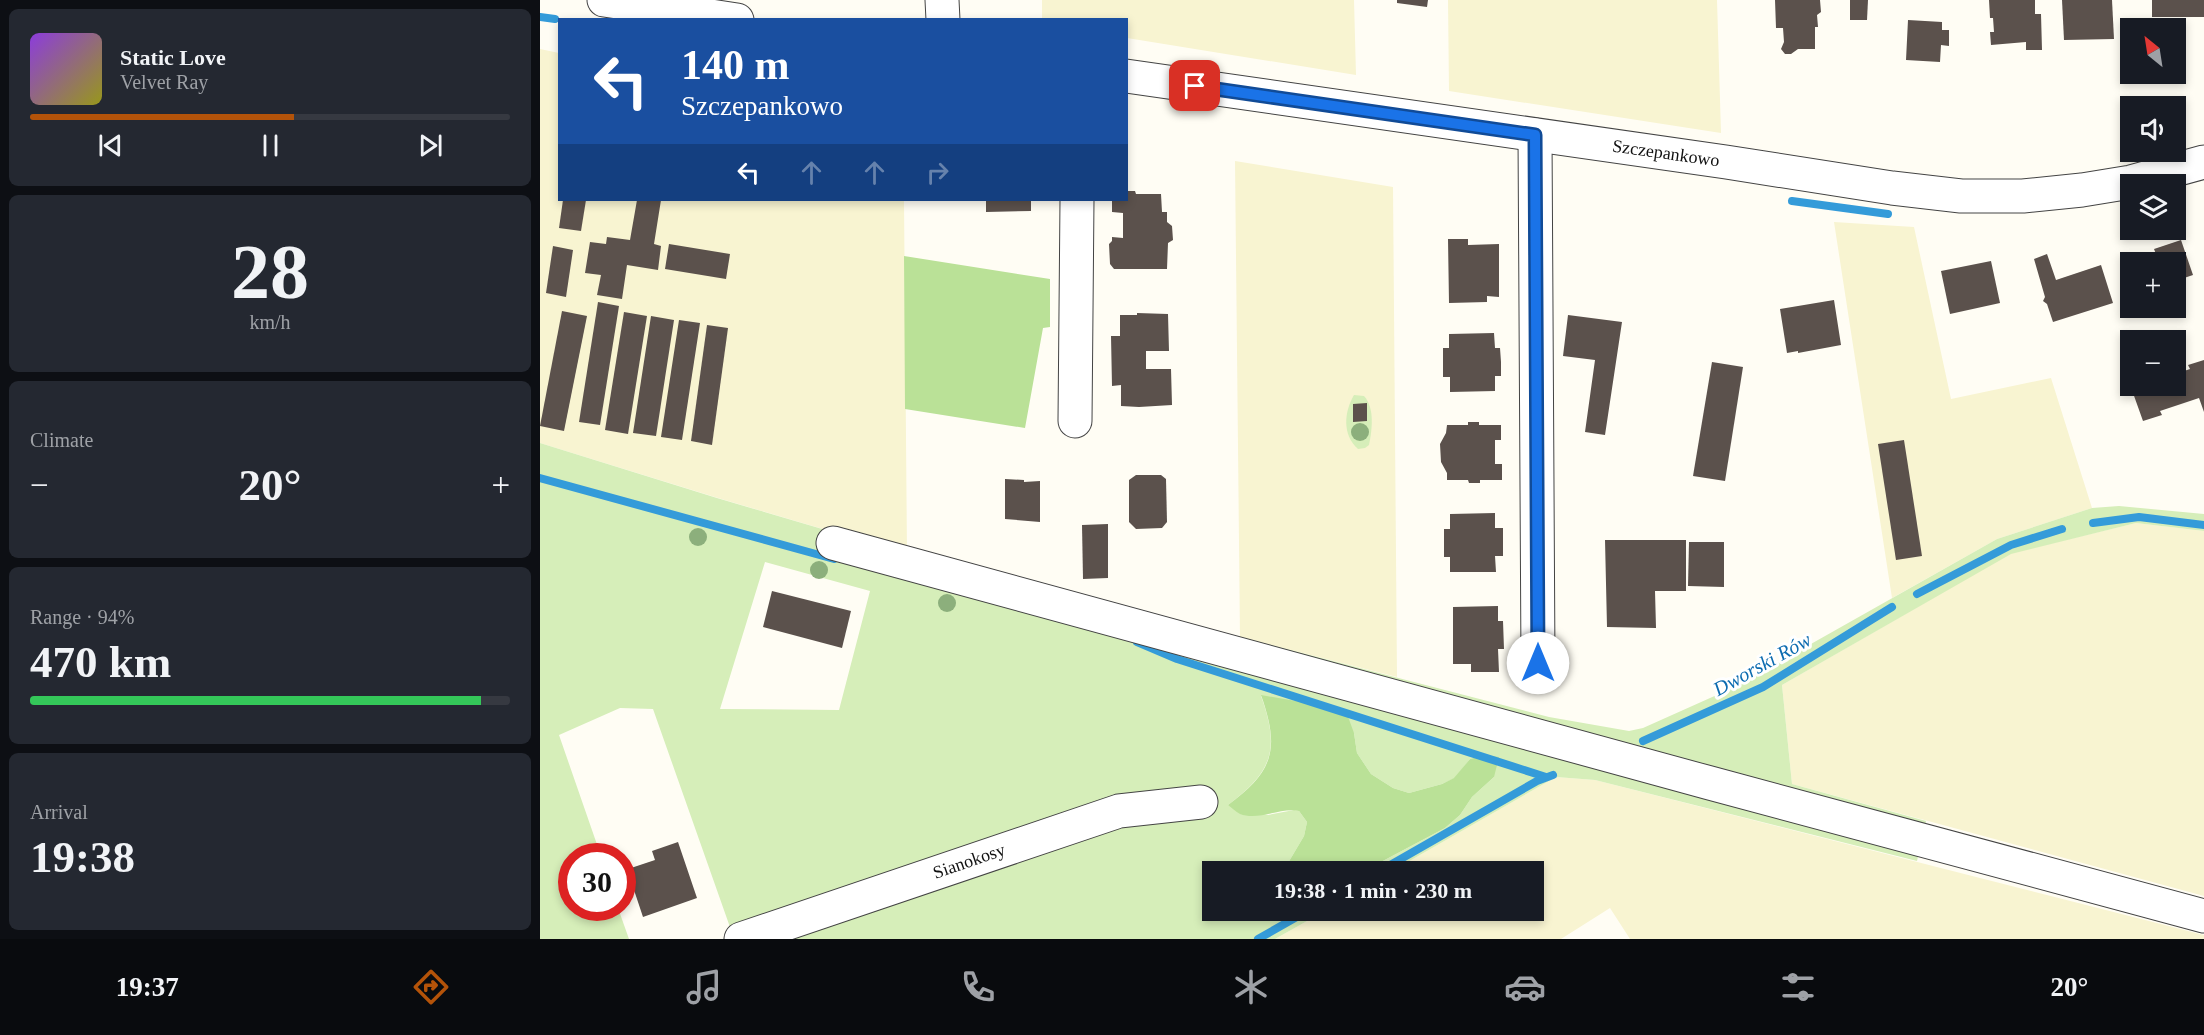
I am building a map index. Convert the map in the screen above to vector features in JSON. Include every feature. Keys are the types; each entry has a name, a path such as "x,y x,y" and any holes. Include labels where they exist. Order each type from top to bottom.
{"street":[{"path":"604,0 724,18"},
{"path":"942,0 943,18"},
{"name":"Szczepankowo","path":"1128,76 1892,188 1961,196 2024,196 2082,190 2131,182 2204,162"},
{"path":"1535,135 1538,663"},
{"path":"1075,421 1077,201"},
{"path":"833,543 2204,916"},
{"name":"Sianokosy","path":"741,939 1119,811 1201,802"}],"shaded area":[{"path":"1042,0 1354,0 1356,75 1128,38 1128,18 1042,18"},
{"path":"1448,0 1717,0 1721,133 1449,91"},
{"path":"540,49 558,53 558,201 904,201 907,554 540,443"},
{"path":"1235,161 1393,187 1397,677 1240,637"},
{"path":"1834,222 1914,227 1951,399 2051,378 2092,508 1997,539 1892,598"},
{"path":"2136,523 2204,531 2204,896 1792,784 1782,685 2011,553"},
{"path":"1556,777 1595,780 2204,935 2204,939 1630,939 1610,908 1561,939 1275,939 1307,921 1544,921 1544,861 1409,861"}],"green space":[{"path":"904,256 1050,279 1050,327 1043,328 1025,428 905,409"},
{"path":"1354,395 1364,396 1370,407 1372,419 1369,445 1358,449 1349,437 1346,423 1348,409"},
{"path":"540,443 907,554 1549,717 1629,731 1643,728 1719,694 1997,539 2092,508 2119,506 2204,514 2204,531 2136,523 2011,554 1782,685 1792,784 1926,821 1917,861 1595,780 1556,777 1409,861 1383,861 1445,828 1460,815 1472,797 1494,777 1488,755 1470,759 1455,778 1409,793 1393,788 1371,774 1357,753 1354,733 1261,696 1270,731 1271,745 1268,758 1255,781 1228,805 1268,815 1299,811 1307,822 1304,836 1289,861 1202,861 1202,921 1307,921 1275,939 765,939 1203,793 731,930 653,709 620,708 559,735 596,843 558,843 558,921 623,921 629,939 540,939","holes":["765,562 870,591 839,710 720,709"]},
{"path":"1261,695 1307,703 1347,714 1354,733 1357,753 1371,774 1393,788 1409,793 1442,784 1454,778 1470,759 1484,755 1499,757 1494,777 1472,797 1460,815 1445,828 1383,861 1289,861 1304,836 1307,822 1299,811 1247,816 1228,805 1255,781 1269,758 1271,745 1267,714"}],"building":[{"path":"1397,0 1428,0 1427,7 1397,3"},
{"path":"1775,0 1820,0 1821,12 1817,15 1818,27 1815,27 1815,49 1798,49 1791,54 1785,54 1781,49 1784,42 1783,28 1776,28"},
{"path":"1850,0 1868,0 1867,20 1850,20"},
{"path":"1989,0 2035,0 2035,14 2041,14 2042,50 2026,50 2026,42 1991,45 1990,32 1994,32"},
{"path":"2062,0 2112,0 2114,39 2064,40"},
{"path":"2152,0 2204,0 2204,17 2152,17"},
{"path":"1908,20 1942,22 1942,30 1949,30 1949,46 1941,45 1940,62 1906,60"},
{"path":"1128,191 1135,191 1136,194 1161,194 1162,212 1167,212 1167,222 1172,226 1173,240 1168,243 1167,269 1114,269 1110,264 1109,244 1112,237 1123,238 1123,213 1112,212 1112,201 1128,201"},
{"path":"563,201 586,201 581,231 559,228"},
{"path":"637,201 661,201 654,244 661,246 658,270 627,265 622,299 597,295 601,275 585,273 590,242 606,244 607,237 630,240"},
{"path":"986,201 1031,201 1031,211 986,212"},
{"path":"1448,239 1468,239 1468,245 1499,244 1499,297 1487,296 1487,302 1449,303"},
{"path":"2181,240 2185,252 2155,252 2154,249"},
{"path":"669,244 730,254 726,279 665,269"},
{"path":"553,246 573,250 566,297 546,293"},
{"path":"2047,254 2056,280 2101,265 2113,303 2053,322 2047,304 2043,301 2045,297 2034,259"},
{"path":"2186,255 2193,275 2186,277"},
{"path":"1991,261 2000,303 1950,314 1941,271"},
{"path":"1834,300 1841,345 1787,353 1780,309"},
{"path":"598,302 619,306 600,425 579,422"},
{"path":"562,311 587,316 564,431 540,426"},
{"path":"624,312 647,316 628,434 605,430"},
{"path":"1137,313 1168,314 1169,351 1146,351 1146,369 1171,369 1172,405 1121,406 1121,385 1112,386 1111,336 1120,336 1120,315 1137,315"},
{"path":"1568,315 1622,322 1605,435 1585,432 1595,360 1563,356"},
{"path":"651,316 674,320 656,436 633,433"},
{"path":"679,320 700,323 682,440 661,437"},
{"path":"707,325 728,328 712,445 691,441"},
{"path":"1494,333 1495,348 1500,348 1501,362 1501,376 1495,376 1495,391 1450,392 1450,377 1443,377 1443,348 1449,348 1449,334"},
{"path":"2204,360 2204,412 2199,398 2160,411 2162,415 2143,421 2134,396 2186,396 2186,370 2190,369 2188,365"},
{"path":"1712,362 1743,367 1725,481 1693,476"},
{"path":"1367,403 1367,421 1353,422 1353,404"},
{"path":"1468,422 1479,422 1479,425 1501,425 1501,440 1495,440 1495,464 1502,464 1502,480 1480,480 1480,483 1469,483 1468,480 1447,480 1447,473 1441,462 1440,444 1446,433 1447,425 1468,425"},
{"path":"1904,440 1922,556 1896,560 1878,444"},
{"path":"1136,475 1161,475 1166,479 1167,522 1162,528 1136,529 1129,522 1129,480"},
{"path":"1005,479 1024,480 1024,482 1040,481 1040,522 1005,519"},
{"path":"1495,513 1495,528 1503,528 1503,556 1495,556 1496,572 1450,572 1450,557 1444,557 1444,529 1450,529 1450,514"},
{"path":"1108,524 1108,578 1083,579 1082,525"},
{"path":"1605,540 1686,540 1686,591 1655,591 1656,628 1607,627"},
{"path":"1689,542 1724,542 1724,587 1688,586"},
{"path":"772,591 851,611 842,648 763,627"},
{"path":"1498,606 1498,621 1503,621 1504,649 1498,649 1499,672 1471,672 1471,664 1453,664 1453,607"},
{"path":"678,842 697,898 643,917 636,896 636,866 655,860 652,851"}],"waterway":[{"path":"540,17 555,19"},
{"path":"1792,201 1888,214"},
{"path":"540,478 834,559"},
{"name":"Dworski Rów","path":"2093,523 2139,517 2204,525"},
{"name":"Dworski Rów","path":"1917,594 2011,545 2062,529"},
{"name":"Dworski Rów","path":"1643,741 1763,687 1892,607"},
{"path":"1137,642 1177,659 1546,777"},
{"name":"Dworski Rów","path":"1397,861 1537,781 1553,775"},
{"name":"Dworski Rów","path":"1258,939 1290,921"}],"route":[{"path":"1195,86 1535,135 1538,663"}]}
